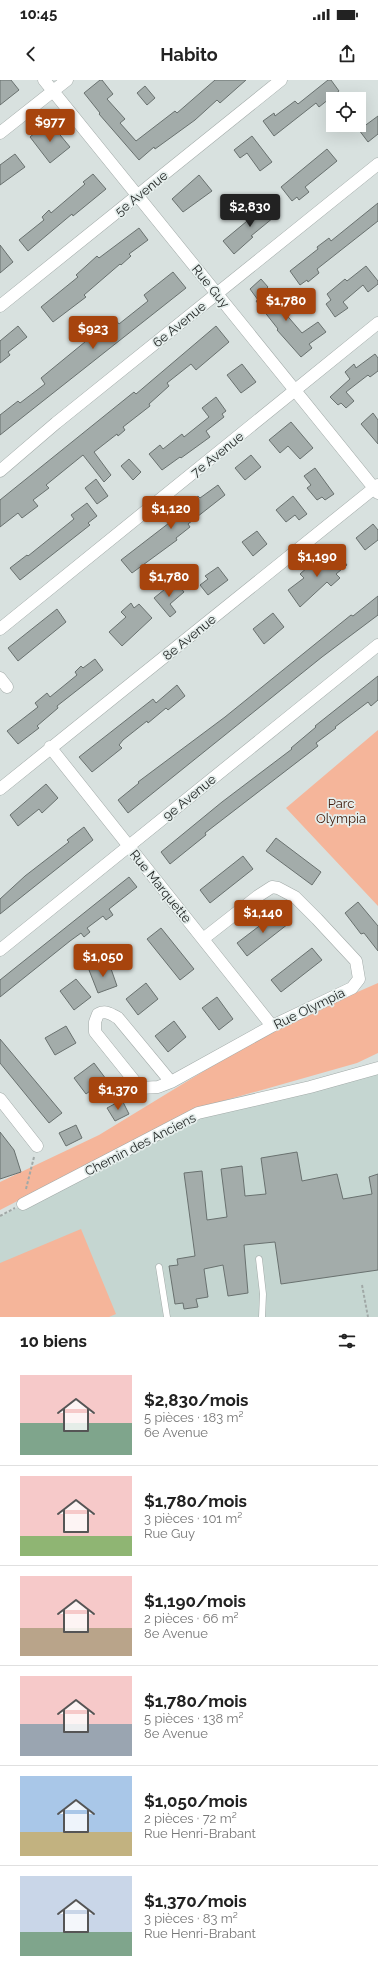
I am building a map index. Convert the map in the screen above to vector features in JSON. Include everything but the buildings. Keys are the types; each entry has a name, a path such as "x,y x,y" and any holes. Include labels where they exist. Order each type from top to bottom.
{"street":[{"name":"Rue Guy","path":"44,80 377,489"},
{"path":"0,133 67,80"},
{"name":"5e Avenue","path":"0,306 281,80"},
{"name":"6e Avenue","path":"0,471 56,423 216,293 378,164"},
{"name":"7e Avenue","path":"0,629 378,323"},
{"name":"8e Avenue","path":"0,789 50,747 377,489"},
{"name":"9e Avenue","path":"0,950 378,645"},
{"name":"Rue Marquette","path":"50,747 272,1026"},
{"name":"Rue Olympia","path":"171,1082 118,1018 109,1013 102,1012 98,1014 95,1022 95,1032 140,1088 158,1087 171,1082 272,1026 352,988 359,979 356,961 294,898 278,888 272,888 258,896 203,939"},
{"name":"Chemin des Anciens","path":"23,1204 198,1113 316,1086 378,1068"},
{"path":"0,1099 37,1146"}],"lane":[{"path":"259,1259 263,1294 262,1317"},
{"path":"159,1267 168,1317"}],"path":[{"path":"0,1216 23,1204 37,1146"},
{"path":"362,1285 368,1317"}],"shaded area":[{"path":"378,1068 378,1317 0,1317 0,1217 198,1113"}],"green space":[{"name":"Parc Olympia","path":"378,730 378,906 286,808"},
{"path":"378,983 378,1053 357,1063 198,1108 0,1210 0,1182 99,1135 273,1029"},
{"path":"81,1229 116,1314 109,1317 0,1317 0,1263"}]}
